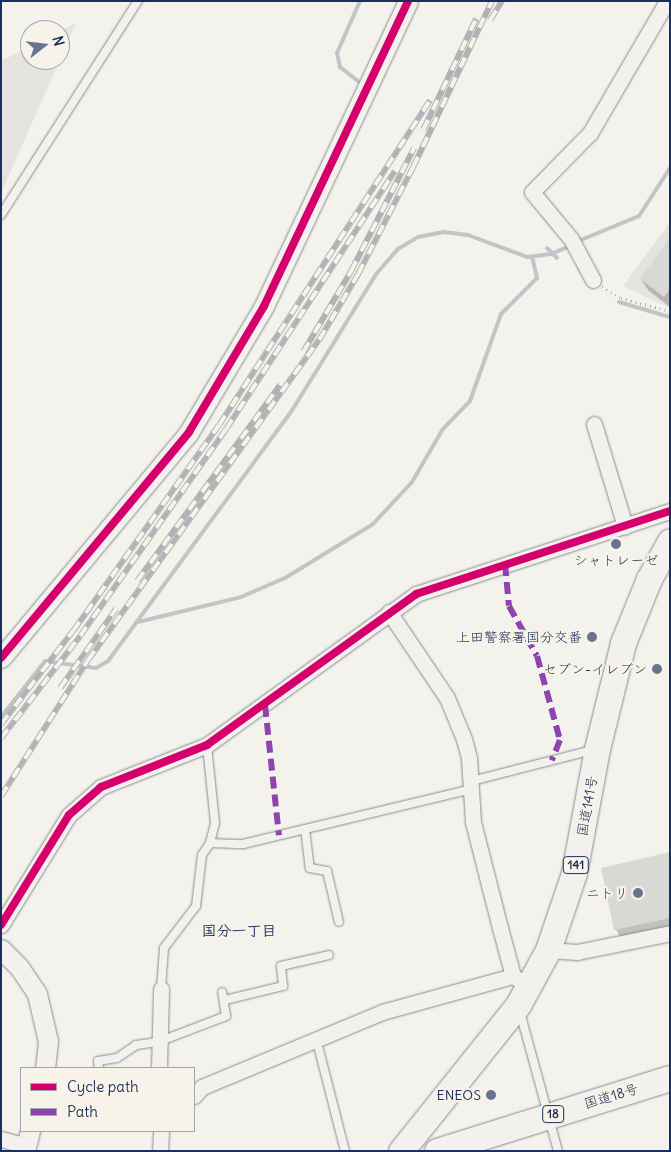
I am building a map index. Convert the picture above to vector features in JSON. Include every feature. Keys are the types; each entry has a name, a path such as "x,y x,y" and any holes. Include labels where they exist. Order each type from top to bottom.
{"highway":[{"name":"国道141号","path":"401,1151 548,950 574,873 597,749 623,642 649,579 670,541"},
{"name":"国道18号","path":"437,1151 670,1078"}],"street":[{"path":"1,658 189,432 264,306 408,1"},
{"path":"598,284 574,243 532,192 590,133 667,1"},
{"path":"594,424 625,526"},
{"path":"1,925 62,825 84,800 113,781 207,745 389,612 432,587 670,511"},
{"path":"195,1095 202,1087 382,1012 520,989 473,822 472,785 464,739 447,698 389,612"},
{"path":"548,950 577,952 670,932"},
{"path":"1,949 19,967 36,994 48,1041 45,1067"},
{"path":"159,1067 158,1042 161,989"},
{"path":"160,1151 161,1132"},
{"path":"1,1139 27,1142"}],"lane":[{"path":"1,215 138,1"},
{"path":"161,989 164,948 196,906 202,855 210,843 215,823 207,745"},
{"path":"210,843 243,844 305,829 472,785 597,749"},
{"path":"305,829 310,868 327,871 339,922"},
{"path":"225,1000 282,986 281,966 329,955"},
{"path":"520,989 558,1151"},
{"path":"99,1067 98,1061 117,1058 136,1045 158,1042 226,1016 225,1000 222,992"},
{"path":"316,1038 345,1151"}],"path":[{"path":"598,284 621,298 670,311"}],"shaded area":[{"path":"76,23 70,37 70,26"},
{"path":"20,52 20,70 56,70 1,193 1,61"},
{"path":"670,222 670,308 623,286"}],"building":[{"path":"670,237 670,289 664,297 640,279"},
{"name":"ニトリ","path":"670,852 670,918 614,930 601,868"}],"waterway":[{"path":"358,81 340,67 337,53 360,1"},
{"path":"576,242 639,216 670,168"},
{"path":"1,717 45,661 96,668 108,661 291,412 377,273 398,249 418,237 444,232 468,235 527,257 551,254 570,246"},
{"path":"547,248 557,258"},
{"path":"138,622 241,597 285,578 373,524 412,482 443,429 470,401 501,314 537,278 532,257"},
{"path":"619,302 670,317"}],"railway":[{"path":"1,796 88,660 319,340 358,274 413,167 492,1"},
{"path":"490,20 502,1"},
{"path":"423,130 476,19"},
{"path":"1,724 73,631 219,425 430,100"},
{"path":"303,352 351,271 414,148"},
{"path":"1,738 80,636 226,429 395,171"},
{"path":"137,581 280,385"},
{"path":"60,688 116,609"}],"marked path":[{"path":"505,564 509,606 537,656 560,740 552,760"},
{"path":"265,705 279,835"}],"cycle path":[{"path":"1,658 189,432 264,306 408,1"},
{"path":"1,925 69,815 101,787 207,745 416,594 670,511"}],"place":[{"name":"シャトレーゼ","path":"616,544"},
{"name":"上田警察署国分交番","path":"592,637"},
{"name":"セブン-イレブン","path":"657,669"},
{"name":"ニトリ","path":"638,893"},
{"name":"ENEOS","path":"491,1095"}],"district":[{"name":"国分一丁目","path":"239,931"}]}
